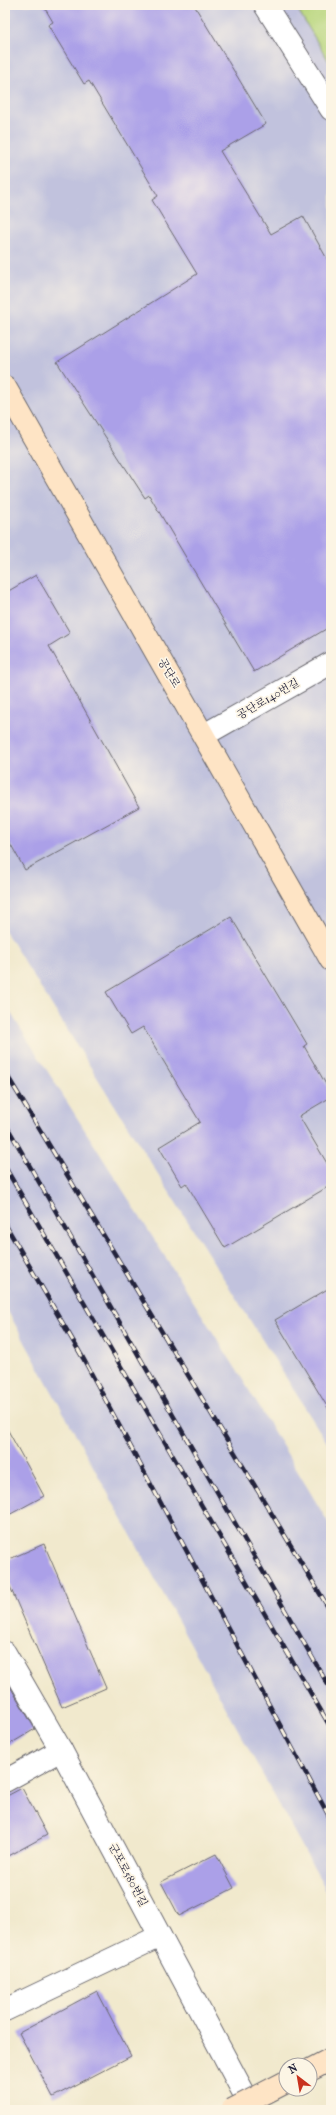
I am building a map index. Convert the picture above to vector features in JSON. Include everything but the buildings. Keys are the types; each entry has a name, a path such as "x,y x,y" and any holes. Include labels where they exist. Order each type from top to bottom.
{"street":[{"path":"265,5 331,109"},
{"name":"공단로","path":"5,387 331,960"},
{"name":"공단로140번길","path":"204,735 331,663"},
{"name":"군포로580번길","path":"5,1653 61,1750 160,1936 239,2104"},
{"path":"5,1781 61,1750"},
{"path":"5,2010 160,1936"},
{"path":"318,2066 331,2059"},
{"path":"239,2104 278,2086"}],"shaded area":[{"path":"5,5 331,5 331,1449 5,931"},
{"path":"5,1004 238,1372 331,1527 331,1899 5,1306"}],"green space":[{"path":"295,5 331,5 331,65"}],"railway":[{"path":"5,1072 331,1612"},
{"path":"5,1123 331,1690"},
{"path":"5,1167 331,1728"},
{"path":"5,1224 83,1358 331,1820"}]}
